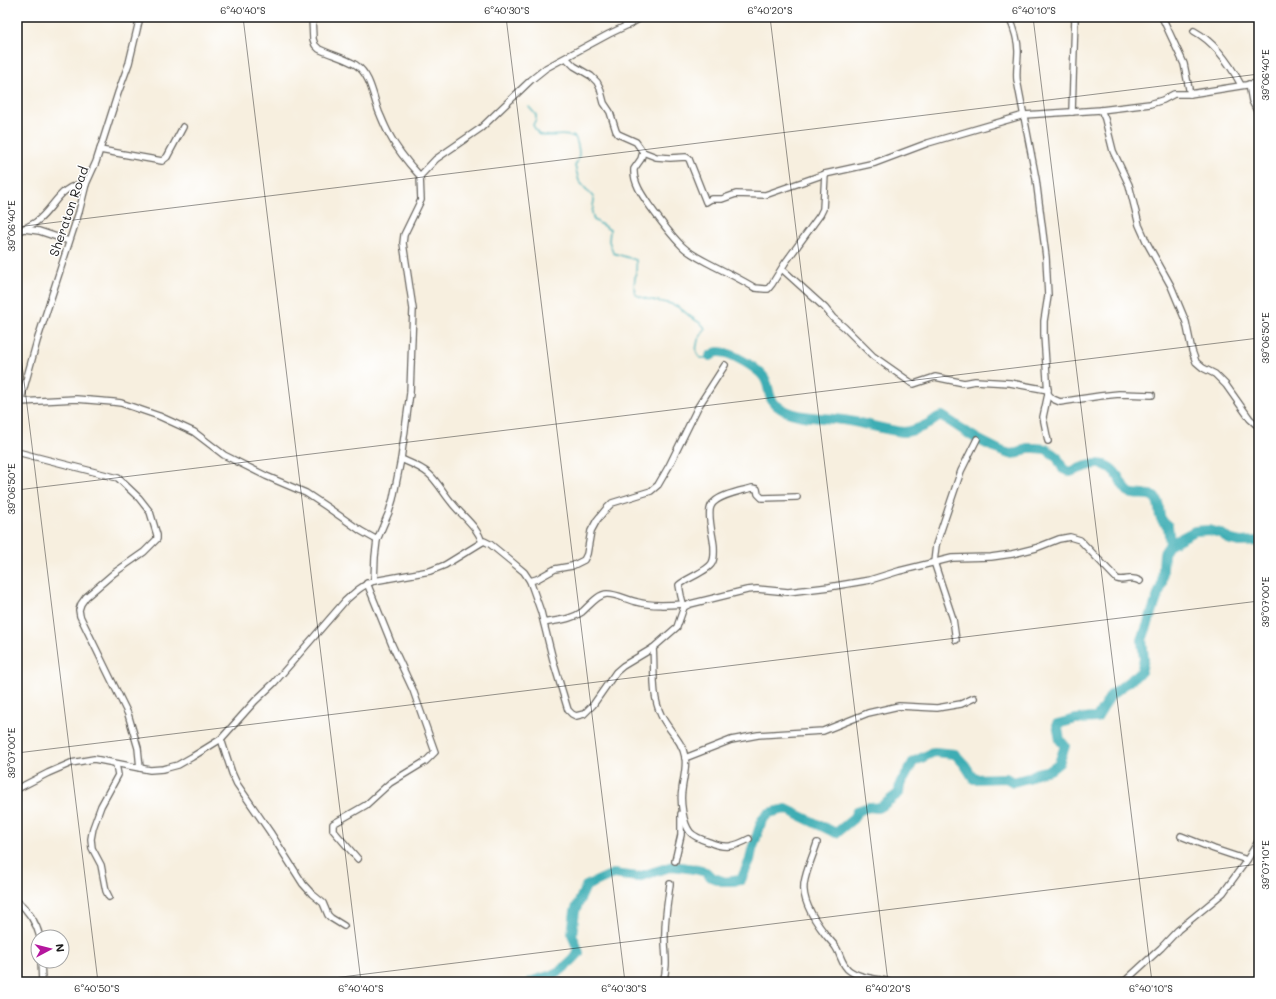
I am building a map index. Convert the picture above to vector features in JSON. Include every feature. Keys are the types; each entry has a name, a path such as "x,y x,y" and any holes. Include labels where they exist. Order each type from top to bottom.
{"street":[{"name":"Sheraton Road","path":"17,413 37,341 79,212 86,184 100,150 120,86 129,63 140,17"},
{"path":"312,17 315,45 319,49 356,65 364,73 379,113 397,149 420,176 421,200 404,235 403,243 410,288 413,324 410,358 410,393 401,459 393,499 377,540 374,581"},
{"path":"420,176 436,159 481,128 531,80 546,68 642,17"},
{"path":"1010,17 1018,50 1016,70 1021,104 1036,179 1046,257 1048,296 1044,321 1044,335 1048,392 1044,416 1048,441"},
{"path":"1072,112 1075,17"},
{"path":"1162,17 1184,64 1190,94"},
{"path":"1194,31 1216,47 1226,60 1241,85"},
{"path":"566,58 574,66 591,76 597,82 616,131 636,142 643,152 656,157 686,157 692,166 706,202 710,199 722,199 736,194 765,195 824,174 875,163 928,143 1013,117 1038,113 1101,110 1150,104 1163,100 1174,94 1190,94 1259,83"},
{"path":"1249,84 1252,101 1259,115"},
{"path":"1013,117 1021,104"},
{"path":"1101,110 1113,151 1132,194 1139,225 1171,286 1186,322 1196,362 1203,368 1215,374 1226,385 1250,419 1259,427"},
{"path":"100,150 162,161 167,157 183,127"},
{"path":"643,152 641,159 634,169 634,177 644,197 661,221 683,247 695,256 755,288 768,289 820,215 823,208 824,174"},
{"path":"17,232 37,222 64,191 73,185 86,184"},
{"path":"24,229 39,231 69,241"},
{"path":"782,269 825,308 833,318 873,356 914,384 935,377 964,383 1010,383 1048,392 1056,401 1060,402 1119,394 1152,395"},
{"path":"530,581 537,579 555,569 572,566 584,560 587,554 591,531 596,520 606,509 612,503 651,491 658,485 698,407 725,365"},
{"path":"20,402 76,399 113,402 159,416 194,432 224,455 266,476 306,493 361,531 377,540"},
{"path":"956,640 952,618 934,562 936,545 941,527 962,471 977,439"},
{"path":"17,452 118,478 139,498 150,512 157,535 155,542 144,552 114,573 86,597 80,604 79,610 80,616 128,714 138,748 140,768"},
{"path":"401,459 419,467 431,476 452,504 476,530 482,542"},
{"path":"17,789 71,763 94,759 140,768 163,769 178,765 220,739 274,682 345,601 357,590 367,583 374,581 430,571 445,565 482,542 486,542 512,562 524,572 530,581 544,622 554,664 568,710 576,716 584,714 594,705 616,672 622,666 653,648 677,627 684,605 679,585 709,567 715,558 710,515 711,507 714,502 724,496 752,488 757,489 758,494 762,498 797,497"},
{"path":"544,622 570,618 581,613 597,598 607,594 623,597 637,602 684,605 747,590 757,589 788,592 870,580 952,558 991,557 1012,554 1070,537 1080,540 1117,579 1122,580 1132,578 1140,581"},
{"path":"358,859 333,830 333,824 366,805 390,783 426,761 435,752 413,690 392,645 367,583"},
{"path":"653,648 654,686 657,704 661,716 682,747 686,758 681,793 685,820 690,832 699,839 711,844 729,847 749,839"},
{"path":"686,758 731,740 758,736 823,731 868,713 899,706 937,708 961,704 974,698"},
{"path":"220,739 232,773 238,784 303,884 323,903 331,918 344,926"},
{"path":"109,897 106,891 101,865 92,848 91,839 93,828 101,806 118,775 116,764"},
{"path":"675,861 681,835 682,803"},
{"path":"1181,836 1247,860"},
{"path":"1124,982 1178,930 1223,893 1247,860 1259,840"},
{"path":"817,843 804,885 804,894 812,912 825,934 839,953 844,966 855,974 889,982"},
{"path":"664,982 667,960 665,933 670,884"},
{"path":"17,901 31,915 38,929"},
{"path":"41,969 42,982"}],"waterway":[{"path":"529,107 536,115 533,125 538,134 546,136 565,135 575,137 579,152 575,166 579,181 593,197 592,213 594,220 610,230 609,241 613,253 636,260 634,285 635,294 649,300 674,305 702,324 705,329 698,340 696,350 700,358 710,356"},
{"path":"710,356 717,352 723,353 745,362 758,372 766,381 773,403 792,414 849,421 903,432 919,428 942,416 977,439 1010,454 1019,453 1027,448 1046,449 1057,457 1063,469 1070,472 1097,464 1109,467 1114,471 1122,485 1130,493 1151,495 1156,499 1159,506 1161,519 1168,526 1170,544"},
{"path":"531,982 558,972 579,953 572,934 575,911 586,886 613,874 638,877 673,866 706,872 711,877 725,882 741,880 750,860 762,820 769,813 786,809 836,833 853,819 857,811 869,807 877,808 882,806 899,793 900,784 913,762 934,752 955,754 965,765 974,779 1006,778 1013,782 1050,770 1059,763 1065,746 1060,740 1057,724 1076,719 1097,718 1111,695 1141,672 1144,659 1142,640 1162,584 1164,553 1170,544 1195,531 1209,530 1220,533 1231,540 1240,542 1259,541"}]}
